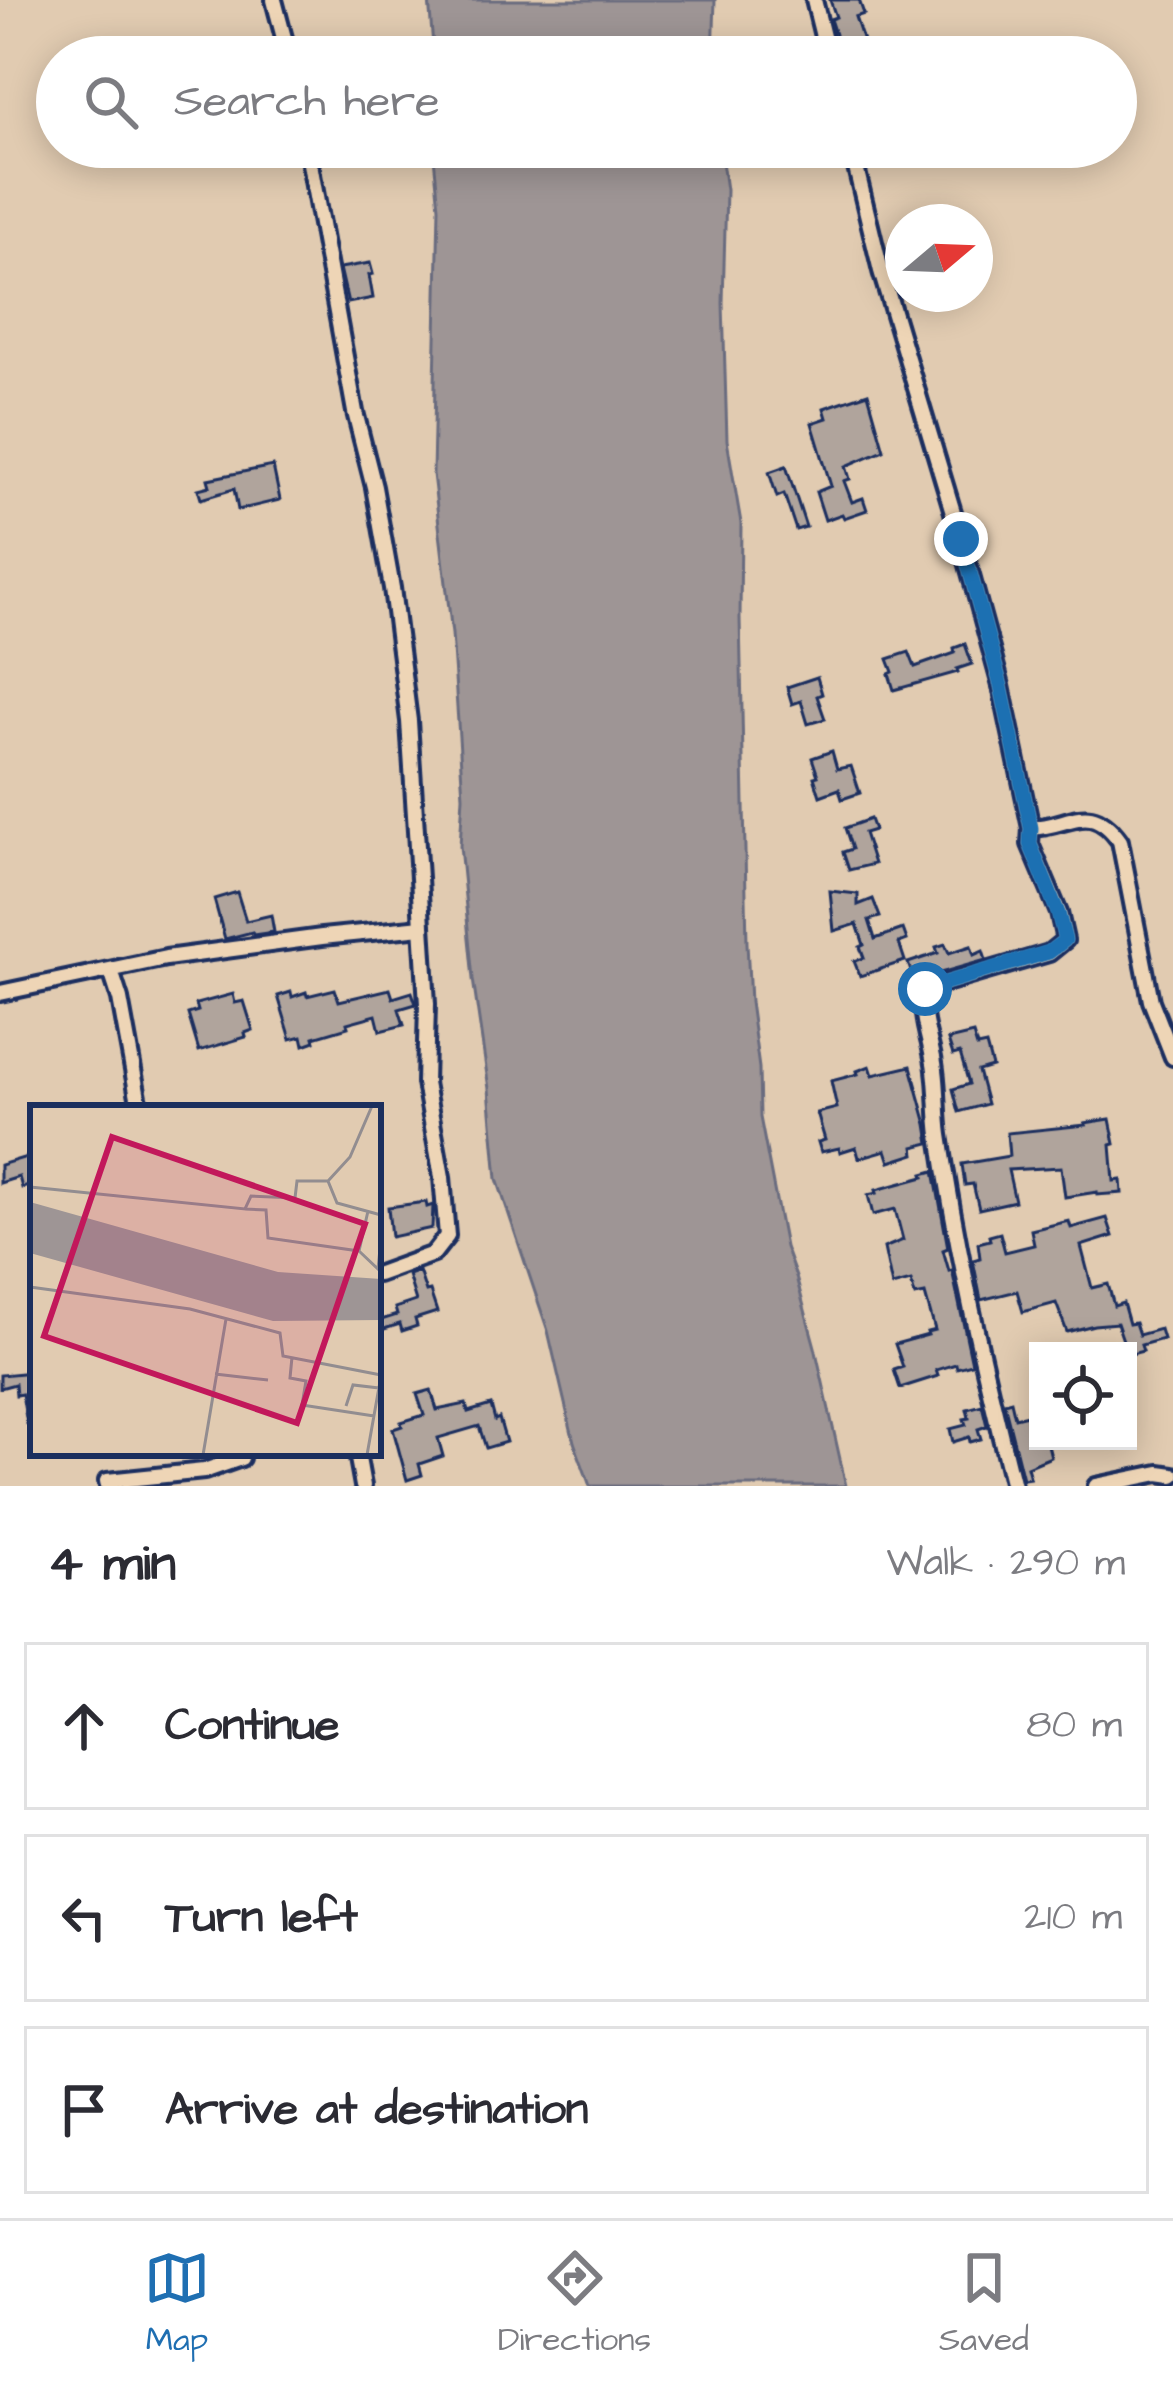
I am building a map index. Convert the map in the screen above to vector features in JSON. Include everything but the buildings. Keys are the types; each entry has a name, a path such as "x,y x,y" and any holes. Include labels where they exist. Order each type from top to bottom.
{"street":[{"path":"274,0 283,36"},
{"path":"814,0 823,36"},
{"path":"312,168 392,588 409,721 427,1004 425,1083 447,1236 433,1254 381,1273"},
{"path":"856,168 881,271 1001,686 1031,828 1030,844 1065,940 1049,952 925,989 922,1003 935,1067 939,1131 987,1381 1013,1486"},
{"path":"1031,828 1091,816 1120,841 1151,1001 1173,1057"},
{"path":"0,993 166,958 422,927"},
{"path":"111,970 139,1105"},
{"path":"108,1486 107,1481 204,1472 241,1456"},
{"path":"358,1456 363,1486"},
{"path":"1096,1486 1159,1473 1173,1475"}],"shaded area":[{"path":"429,0 715,0 714,36 432,36"},
{"path":"435,168 723,168 727,440 741,523 747,943 760,1117 785,1247 815,1347 846,1486 590,1486 574,1442 548,1331 497,1179 473,979 460,846 463,796 452,634 433,474 439,207"}],"route":[{"path":"925,989 1049,952 1065,940 1030,844 1031,828 1001,686 961,539"}]}
